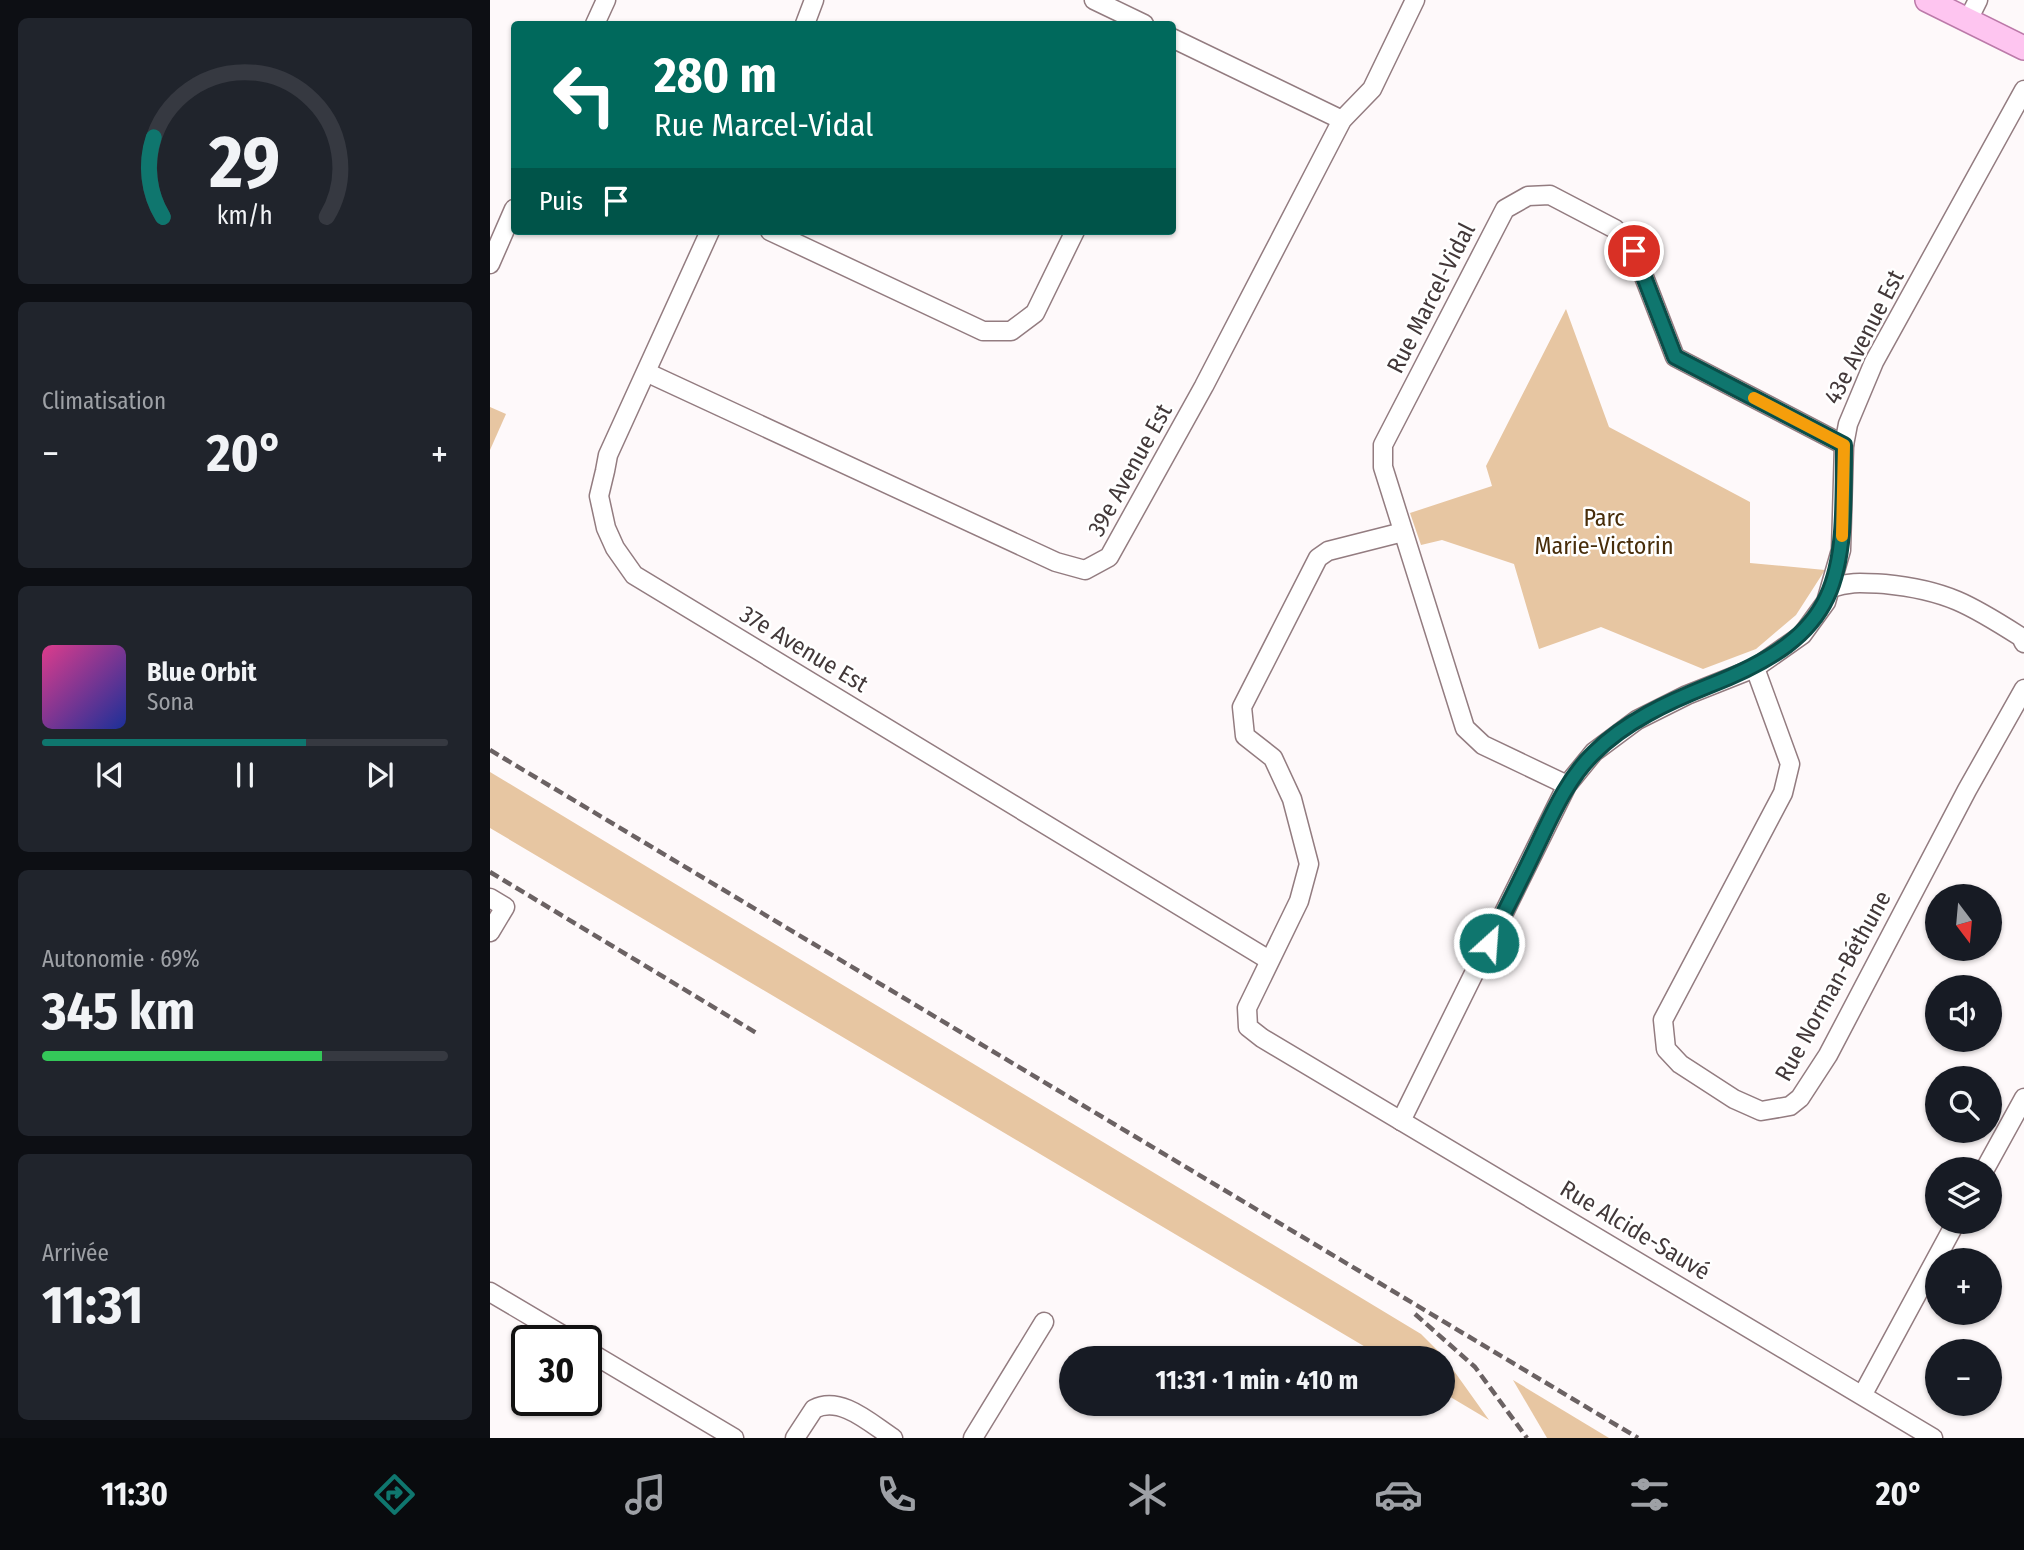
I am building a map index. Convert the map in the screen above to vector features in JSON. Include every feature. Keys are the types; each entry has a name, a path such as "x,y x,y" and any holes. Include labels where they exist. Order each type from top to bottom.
{"main road":[{"path":"1927,0 1973,10 2024,48"}],"street":[{"path":"596,21 606,0"},
{"path":"806,21 814,0"},
{"path":"1094,0 1138,21"},
{"name":"39e Avenue Est","path":"648,373 1056,562 1084,570 1109,557 1204,386 1342,120 1372,89 1415,0"},
{"path":"1176,40 1342,120"},
{"name":"43e Avenue Est","path":"1401,1121 1567,785 1594,752 1637,720 1687,695 1755,668 1802,635 1826,602 1841,550 1844,445 1848,424 1874,362 2024,90"},
{"name":"Rue Marcel-Vidal","path":"1567,785 1483,745 1465,728 1383,467 1383,445 1505,209 1528,196 1550,195 1615,229 1634,251 1675,357 1844,445"},
{"path":"490,264 511,216"},
{"name":"37e Avenue Est","path":"708,235 648,373 608,455 599,496 610,538 634,575 1269,960"},
{"path":"778,235 982,331 1011,331 1035,313 1073,235"},
{"path":"1269,960 1299,901 1308,864 1292,799 1273,758 1245,736 1242,707 1318,558 1328,551 1403,532"},
{"path":"1831,588 1849,581 1924,588 1973,606 2021,638 2024,643"},
{"name":"Rue Norman-Béthune","path":"1755,668 1790,764 1783,793 1663,1020 1666,1049 1679,1065 1734,1099 1761,1111 1790,1106 1800,1098 1828,1055 1967,790 2024,690"},
{"path":"490,898 505,907 491,930"},
{"name":"Rue Alcide-Sauvé","path":"1269,960 1247,1008 1248,1027 1262,1038 1933,1438"},
{"path":"1992,1157 2024,1098"},
{"path":"1863,1394 1950,1234"},
{"path":"490,1292 546,1325"},
{"path":"973,1438 1044,1322"},
{"path":"602,1360 734,1438"},
{"path":"795,1438 814,1409 831,1404 844,1408 893,1438"}],"green space":[{"name":"Parc Marie-Victorin","path":"1566,309 1609,427 1750,502 1750,563 1825,570 1796,615 1756,649 1703,669 1601,627 1539,649 1514,564 1442,540 1421,545 1410,513 1492,486 1486,466"},
{"path":"490,407 506,414 490,450"},
{"path":"490,772 1421,1334 1433,1346 1364,1346 490,828"},
{"path":"1455,1372 1489,1420 1455,1400"},
{"path":"1513,1380 1609,1438 1547,1438"}],"railway":[{"path":"490,750 1638,1438"},
{"path":"490,872 758,1034"},
{"path":"1415,1314 1475,1367 1527,1438"}],"slow traffic":[{"path":"1754,398 1844,445 1842,536"}],"route":[{"path":"1489,943 1567,785 1594,752 1637,720 1687,695 1755,668 1802,635 1826,602 1841,550 1844,445 1675,357 1634,251"}]}
